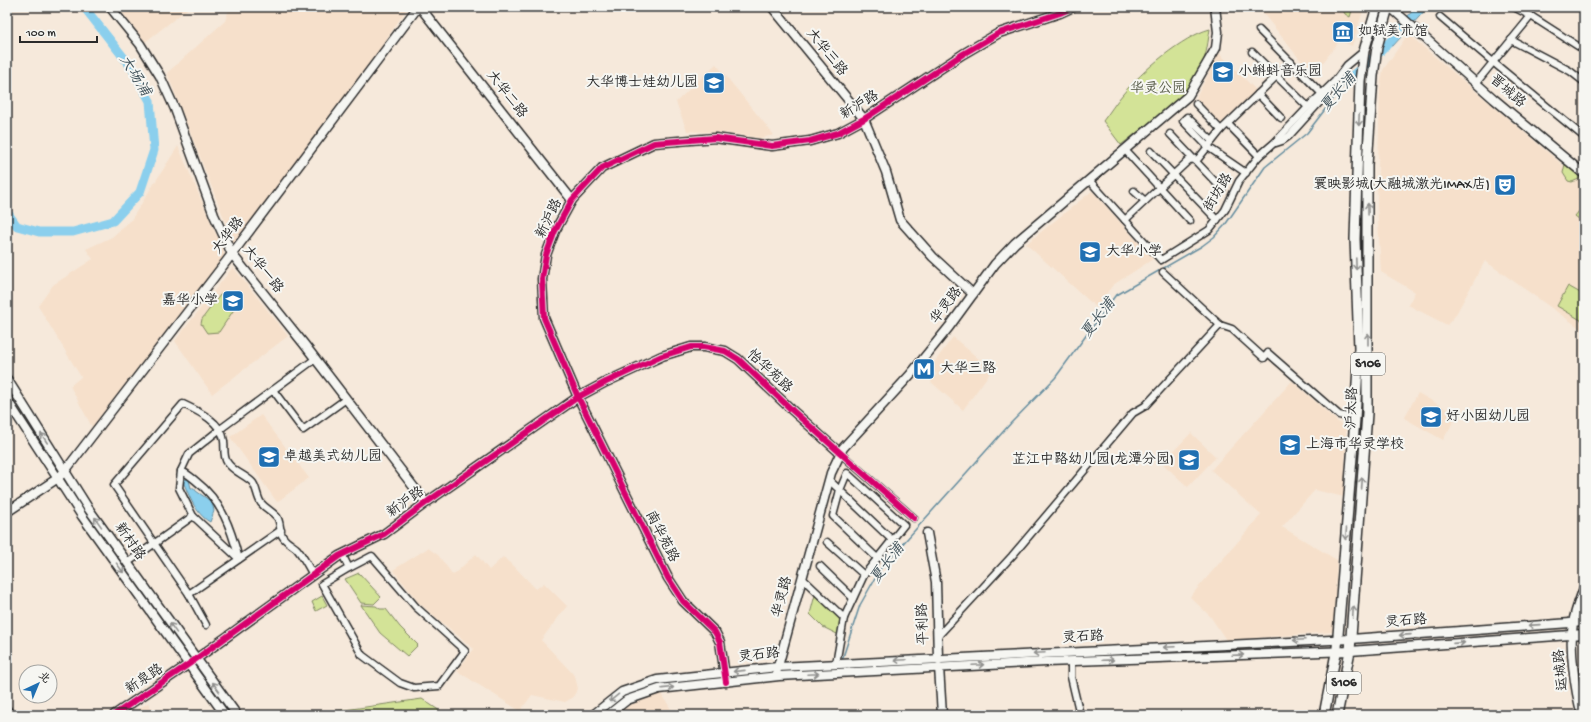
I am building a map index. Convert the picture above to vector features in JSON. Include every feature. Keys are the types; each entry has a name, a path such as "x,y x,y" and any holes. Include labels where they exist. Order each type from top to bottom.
{"main road":[{"name":"S106","path":"1364,51 1377,7"},
{"name":"沪太路","path":"1337,715 1350,651 1367,413 1367,165 1373,76 1377,47 1389,7"},
{"name":"沪太路","path":"1324,715 1337,651 1355,419 1359,348 1355,239 1360,82 1364,51"}],"street":[{"name":"大华一路","path":"110,7 140,44 160,76 175,109 214,215 232,254 426,503"},
{"name":"大华路","path":"7,512 58,478 65,471 419,7"},
{"name":"大华二路","path":"419,7 572,200"},
{"name":"大华三路","path":"772,7 864,119 886,172 900,220 933,257 973,294"},
{"path":"1054,7 1060,13"},
{"name":"新沪路","path":"193,662 342,554 384,534 578,397 544,318 542,279 546,255 554,231 572,200 602,168 654,143 715,138 772,146 810,141 838,133 864,119 963,54 999,33 1060,13 1073,7"},
{"name":"华灵路","path":"774,676 778,667 829,480 840,453 910,375 995,264 1015,243 1188,96 1216,48 1218,32 1215,7"},
{"name":"晋城路","path":"1389,7 1584,174"},
{"path":"1514,7 1531,16 1584,50"},
{"path":"1476,82 1531,16"},
{"path":"1440,17 1584,137"},
{"path":"1259,30 1322,94"},
{"path":"1511,40 1570,71 1584,82"},
{"name":"街坊路","path":"1089,180 1161,260 1209,230 1225,210 1239,181 1259,156 1274,143 1334,82 1348,64 1364,51"},
{"path":"1252,52 1308,107"},
{"path":"1125,220 1189,160 1198,159 1221,130 1291,62"},
{"path":"1274,143 1282,141 1289,136 1329,92 1334,82"},
{"path":"1258,94 1281,118"},
{"path":"1196,104 1221,130"},
{"path":"1212,142 1188,117 1183,121 1208,147 1246,172"},
{"path":"1228,124 1259,156"},
{"path":"1170,134 1222,190"},
{"path":"1125,150 1190,221"},
{"path":"1151,151 1217,220"},
{"path":"1134,191 1145,202"},
{"path":"1163,272 1220,325 1232,329 1264,358 1268,353 1339,415 1355,419"},
{"path":"938,636 1012,556 1134,413 1145,406 1220,325"},
{"name":"怡华苑路","path":"578,397 662,356 691,347 704,346 725,351 738,359 793,411 914,518"},
{"path":"239,559 193,516 179,488 181,471 189,454 315,359"},
{"name":"新村路","path":"7,379 88,508 128,563 193,662 225,715"},
{"path":"273,390 303,430 346,399"},
{"name":"南华苑路","path":"578,397 668,578 682,601 715,632 720,642 726,682"},
{"name":"新村路","path":"7,400 58,478 193,662 237,715"},
{"path":"206,625 189,594 114,485 183,404 198,410 219,430 224,441 224,451 227,462 237,472 252,482 257,490 260,501 265,508 278,518 283,537 297,550 313,575"},
{"path":"181,471 201,484 214,498 232,532 239,559"},
{"path":"836,664 844,618 864,575 904,525 847,473 840,490 833,516 877,558"},
{"path":"829,480 892,540"},
{"path":"128,563 193,516"},
{"path":"189,594 281,530"},
{"name":"平利路","path":"927,533 935,576 942,715"},
{"path":"827,542 864,575"},
{"path":"342,554 349,568"},
{"path":"372,556 416,607 466,651 439,686 414,688 400,682 362,655 322,584 349,568 372,556"},
{"path":"820,566 853,598"},
{"path":"802,578 844,618"},
{"name":"运城路","path":"1582,715 1574,668 1572,635 1573,622 1584,588"},
{"name":"灵石路","path":"593,715 622,692 657,680 778,667 1351,639 1584,622"},
{"name":"灵石路","path":"608,715 627,700 659,689 774,676 1071,661 1350,651 1584,634"},
{"path":"1071,661 1072,677 1080,715"},
{"name":"新泉路","path":"114,715 193,662"},
{"path":"7,710 9,715"}],"shaded area":[{"path":"118,7 190,7 145,42"},
{"path":"230,7 408,7 377,53 234,244 167,73 225,21"},
{"path":"1258,7 1364,7 1352,46 1340,40 1313,76"},
{"path":"1521,7 1545,7 1534,13"},
{"path":"1408,34 1584,183 1584,331 1485,261 1455,316 1447,325 1408,305 1415,292 1381,272 1377,204 1380,88 1383,70"},
{"name":"小蝌蚪音乐园","path":"1219,53 1256,90 1221,124 1196,98"},
{"name":"大华博士娃幼儿园","path":"716,64 774,135 760,138 725,133 687,131 676,102"},
{"path":"178,146 225,255 92,427 70,386 81,377 38,306 53,285 93,259 86,249 112,237 131,220"},
{"name":"大华小学","path":"1092,191 1153,259 1113,285 1096,307 1026,244"},
{"name":"嘉华小学","path":"233,267 288,336 212,394 175,341"},
{"path":"953,337 992,370 963,410 931,382 937,374 930,368"},
{"path":"1292,381 1346,429 1344,497 1315,490 1282,527 1337,560 1333,632 1226,640 1210,616 1190,597 1261,515 1211,470"},
{"name":"好小囡幼儿园","path":"1418,393 1457,415 1443,440 1404,418"},
{"name":"卓越美式幼儿园","path":"261,415 309,478 277,502 230,437"},
{"name":"芷江中路幼儿园(龙潭分园)","path":"1191,433 1216,457 1188,487 1162,463"},
{"path":"428,548 438,555 453,575 476,554 489,570 503,557 511,563 536,589 544,583 567,606 541,640 575,676 578,689 572,698 565,702 532,695 520,711 457,671 474,649 420,604 393,570"},
{"path":"661,692 674,715 613,715 628,703"},
{"path":"148,703 156,715 129,715"}],"green space":[{"path":"1346,7 1353,7 1350,17 1345,14 1343,10"},
{"name":"华灵公园","path":"1210,29 1202,65 1196,77 1187,89 1167,109 1121,145 1103,121 1118,100 1140,76 1163,56 1188,39"},
{"path":"1565,164 1581,178 1572,182 1568,181 1563,173"},
{"path":"1584,205 1584,223 1575,216"},
{"path":"1568,286 1584,295 1584,322 1557,306"},
{"path":"220,295 229,296 234,302 235,308 219,332 207,333 201,324 202,319"},
{"path":"359,573 381,597 374,604 361,603 345,579"},
{"path":"815,595 841,620 839,635 823,627 810,614"},
{"path":"322,596 327,605 316,611 312,602"},
{"path":"361,605 376,606 380,609 386,609 400,627 418,645 407,656 380,633"},
{"path":"422,699 446,715 309,715"}],"water":[{"path":"1416,7 1428,7 1392,47 1396,29"},
{"path":"184,479 189,480 191,488 194,488 212,502 214,511 210,522 203,517 194,505 184,484"}],"waterway":[{"name":"大场浦","path":"7,212 17,226 39,232 73,232 113,221 140,192 154,150 150,101 132,68 84,7"},
{"name":"夏长浦","path":"1352,76 1380,52 1402,29"},
{"name":"夏长浦","path":"842,660 860,605 881,568 1011,423 1055,378 1115,296 1202,246 1214,237 1225,225 1265,167 1307,133 1352,76"}],"cycle path":[{"path":"726,682 720,642 715,632 683,601 668,578 578,397 544,318 542,279 546,255 555,231 572,200 602,168 654,143 715,138 772,146 810,141 838,133 864,119 963,54 999,33 1060,13 1073,7"},
{"path":"114,715 189,664 339,556 384,534 427,502 578,397 662,356 691,347 704,347 725,351 738,359 793,411 914,518"}],"place":[{"name":"如轼美术馆","path":"1343,32"},
{"name":"小蝌蚪音乐园","path":"1223,72"},
{"name":"大华博士娃幼儿园","path":"714,83"},
{"name":"寰映影城(大融城激光IMAX店)","path":"1505,185"},
{"name":"大华小学","path":"1090,252"},
{"name":"嘉华小学","path":"233,301"},
{"name":"大华三路","path":"924,369"},
{"name":"好小囡幼儿园","path":"1431,417"},
{"name":"上海市华灵学校","path":"1290,445"},
{"name":"卓越美式幼儿园","path":"269,457"},
{"name":"芷江中路幼儿园(龙潭分园)","path":"1189,460"}]}
